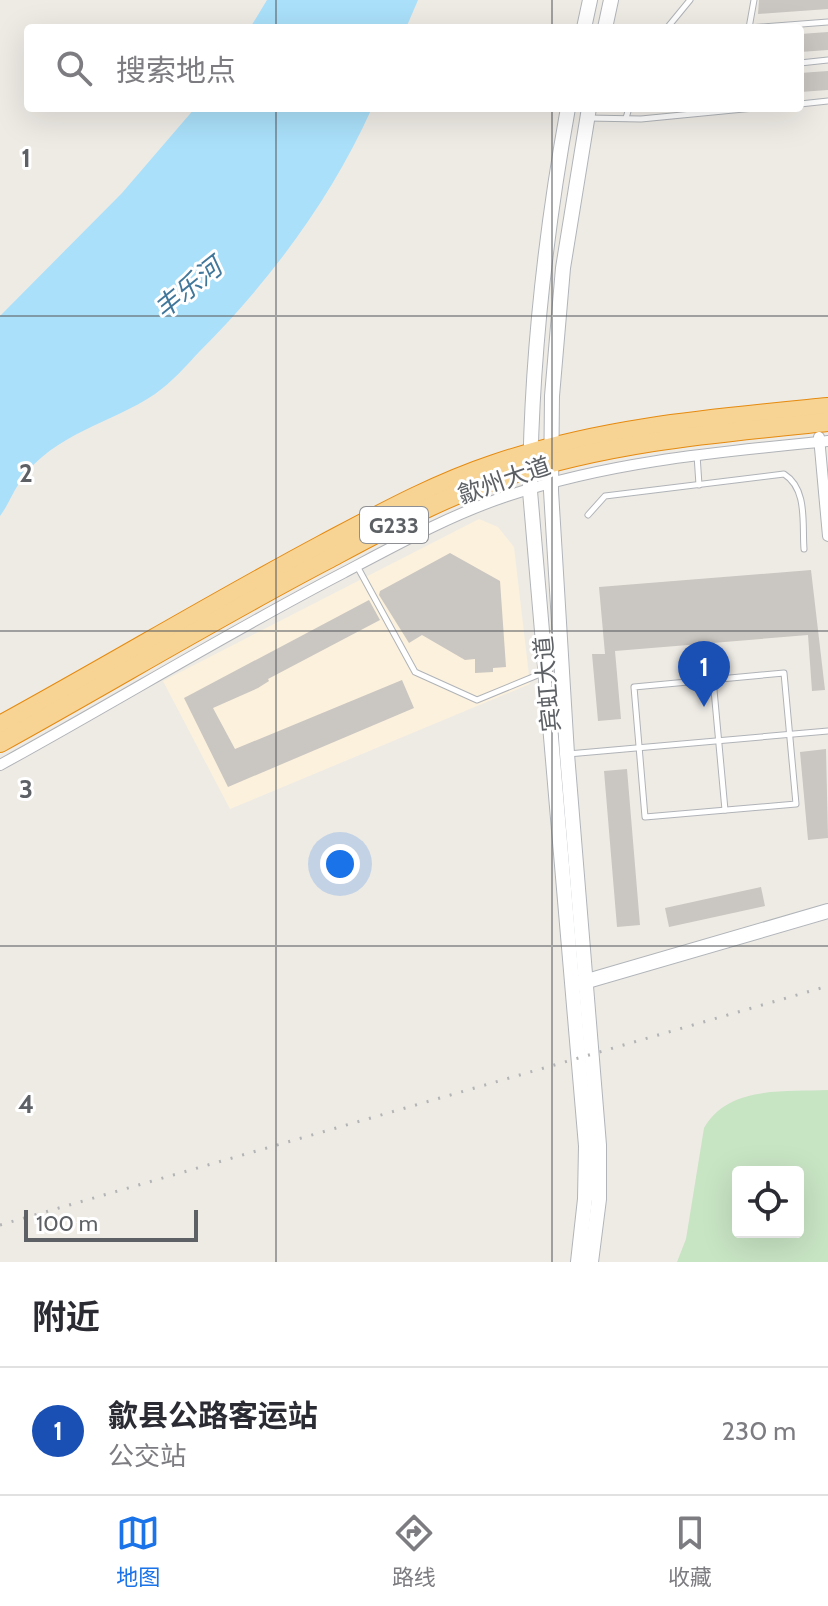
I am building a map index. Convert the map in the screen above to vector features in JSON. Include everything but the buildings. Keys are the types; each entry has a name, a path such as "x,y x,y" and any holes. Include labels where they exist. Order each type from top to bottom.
{"highway":[{"name":"歙州大道","path":"0,725 356,527 463,475 551,455 658,424 828,407"},
{"name":"歙州大道","path":"551,455 660,439 823,432"},
{"name":"歙州大道","path":"0,743 363,540 530,460"}],"main road":[{"path":"585,24 590,0"},
{"path":"606,24 611,0"},
{"name":"宾虹大道","path":"567,112 543,266 533,366 530,489 599,1172 591,1262"},
{"name":"宾虹大道","path":"578,1262 586,1159 567,754 552,543 551,455 554,368 563,268 588,113"},
{"path":"579,983 828,911"}],"street":[{"path":"0,765 356,565 477,507 551,482 630,464 823,432 828,536"}],"lane":[{"path":"670,24 690,0"},
{"path":"750,24 754,0"},
{"path":"802,24 828,22"},
{"path":"804,63 828,60"},
{"path":"804,104 828,101"},
{"path":"626,118 628,112"},
{"path":"588,113 626,118 703,112"},
{"path":"697,454 699,485"},
{"path":"588,515 605,496 784,474 800,490 804,549"},
{"path":"356,565 415,672 477,700 546,671"},
{"path":"784,673 796,804 645,817 634,687 713,679 784,673"},
{"path":"713,679 725,810"},
{"path":"567,754 828,731"}],"shaded area":[{"path":"479,519 498,527 514,547 530,684 230,809 163,681"}],"green space":[{"path":"828,1090 828,1262 677,1262 686,1239 704,1128 714,1114 728,1104 777,1092"}],"water":[{"path":"267,0 418,0 408,24 252,24"},
{"name":"丰乐河","path":"192,112 370,112 338,175 297,238 225,325 155,394 50,451 22,479 0,516 0,316 122,193"}],"railway":[{"path":"0,1225 828,986"}],"place":[{"name":"歙县公路客运站","path":"704,707"}]}
